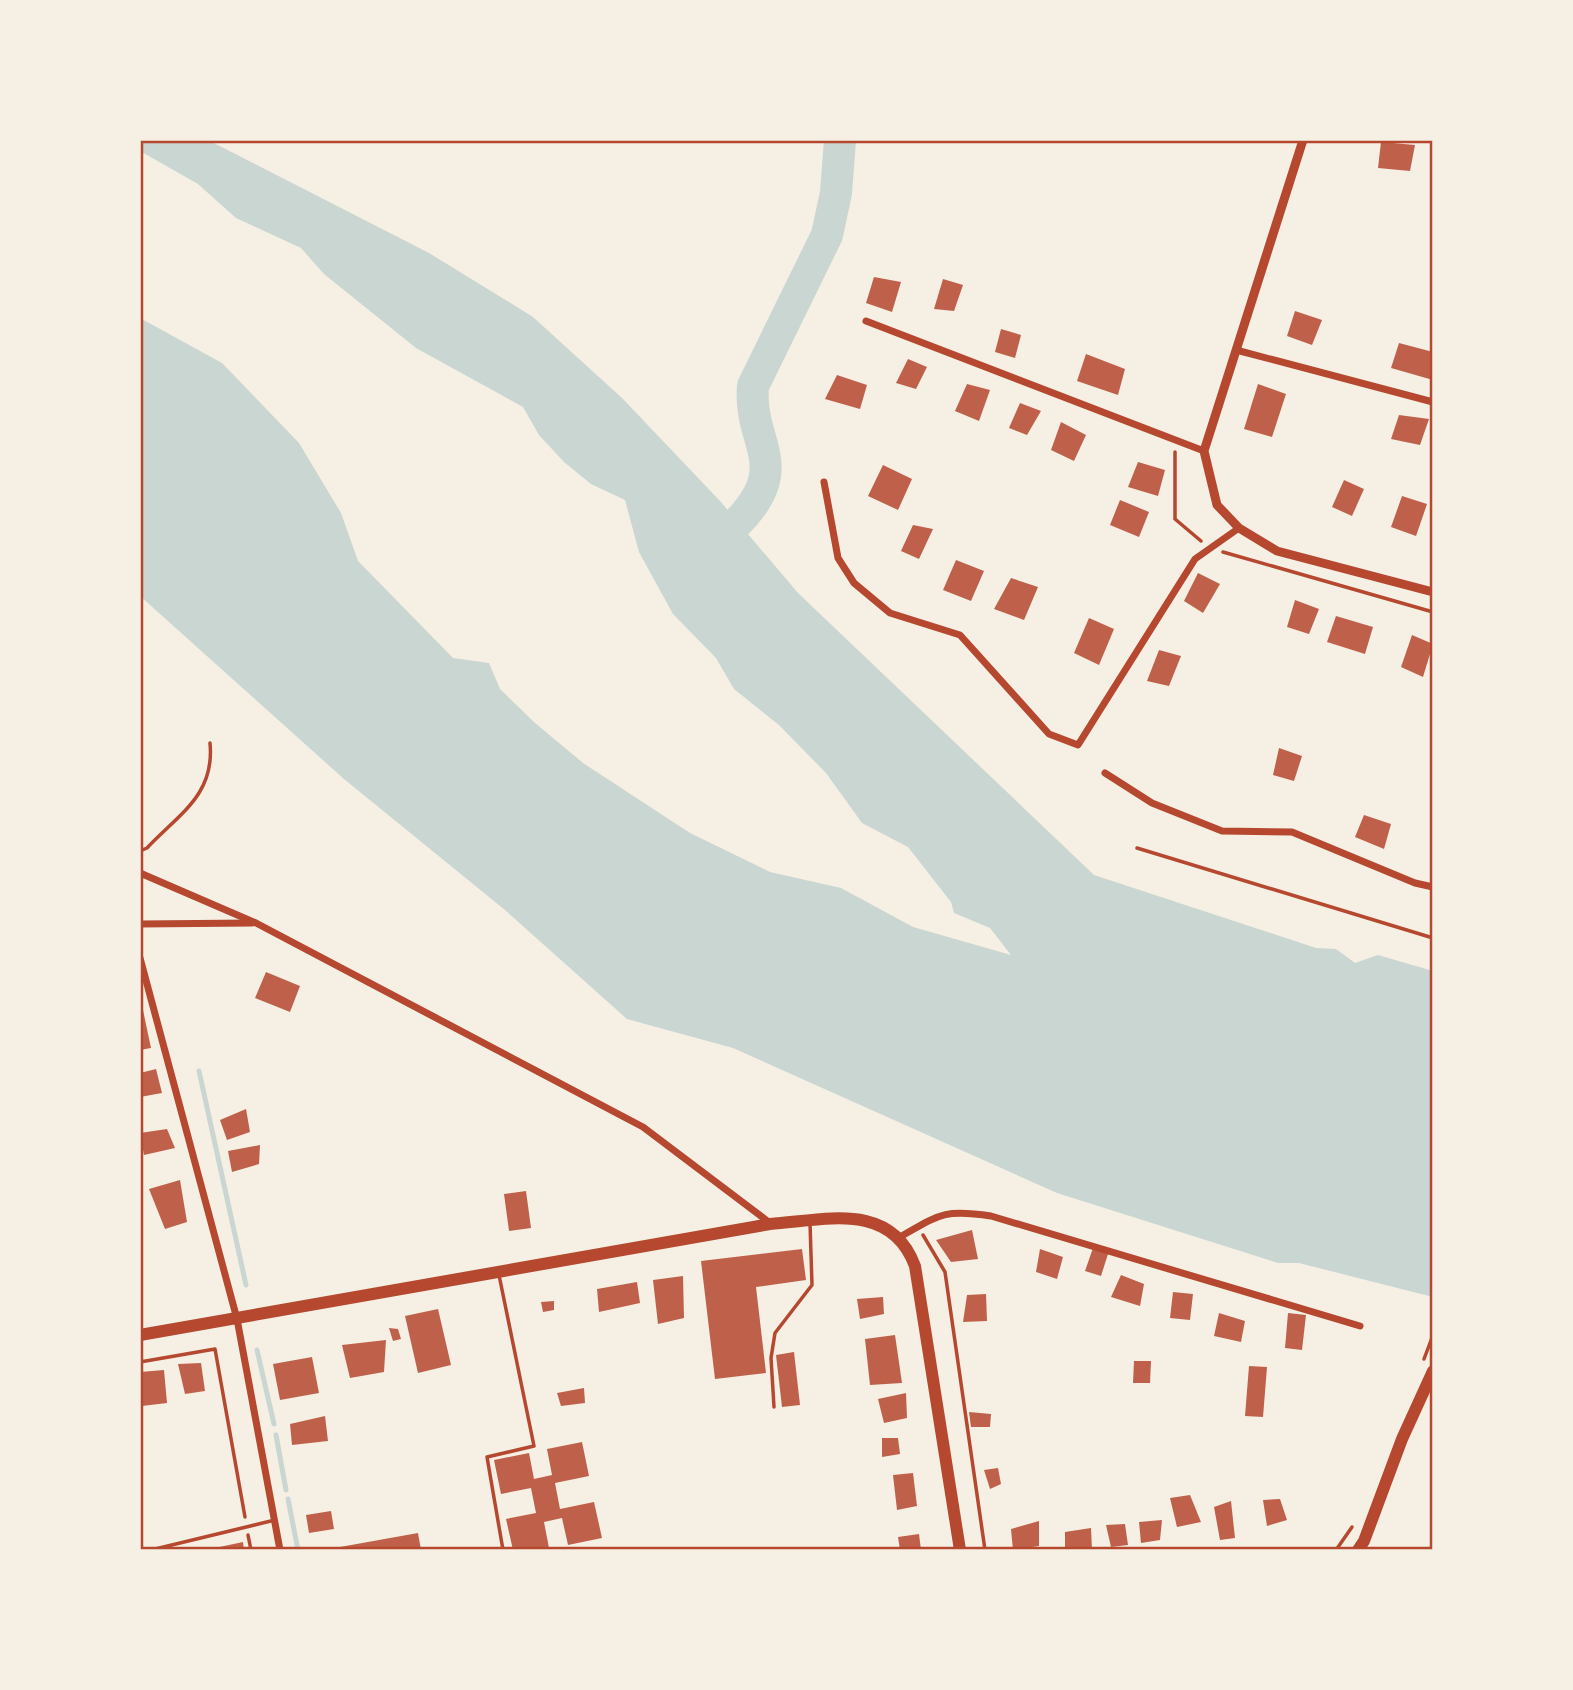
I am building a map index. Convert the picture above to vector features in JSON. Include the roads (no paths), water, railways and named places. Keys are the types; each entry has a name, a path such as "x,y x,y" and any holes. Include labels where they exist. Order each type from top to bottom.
{"main road":[{"path":"140,1335 770,1223 838,1219 874,1222 900,1237 915,1266 960,1550"},
{"path":"1358,1550 1364,1541 1402,1439 1433,1371"}],"street":[{"path":"1303,140 1204,451 1217,505 1239,528 1277,551 1433,592"},
{"path":"866,321 1204,451"},
{"path":"1237,350 1433,402"},
{"path":"824,482 838,558 854,583 890,613 960,635 1049,734 1078,745 1195,559 1239,528"},
{"path":"1105,773 1152,803 1222,831 1293,832 1415,883 1433,887"},
{"path":"140,873 256,923 643,1127 770,1223"},
{"path":"140,924 256,923"},
{"path":"140,958 237,1319 280,1550"},
{"path":"900,1237 935,1216 957,1211 991,1216 1360,1326"}],"lane":[{"path":"774,1407 771,1359 775,1333 812,1285 810,1221"},
{"path":"498,1273 534,1446 487,1457 503,1550"},
{"path":"151,1550 275,1520"}],"waterway":[{"path":"738,522 763,485 766,469 753,406 753,386 827,235 836,193 840,140"},
{"path":"199,1071 246,1285"},
{"path":"257,1350 274,1424"},
{"path":"276,1435 286,1490"},
{"path":"288,1499 298,1550"}]}
